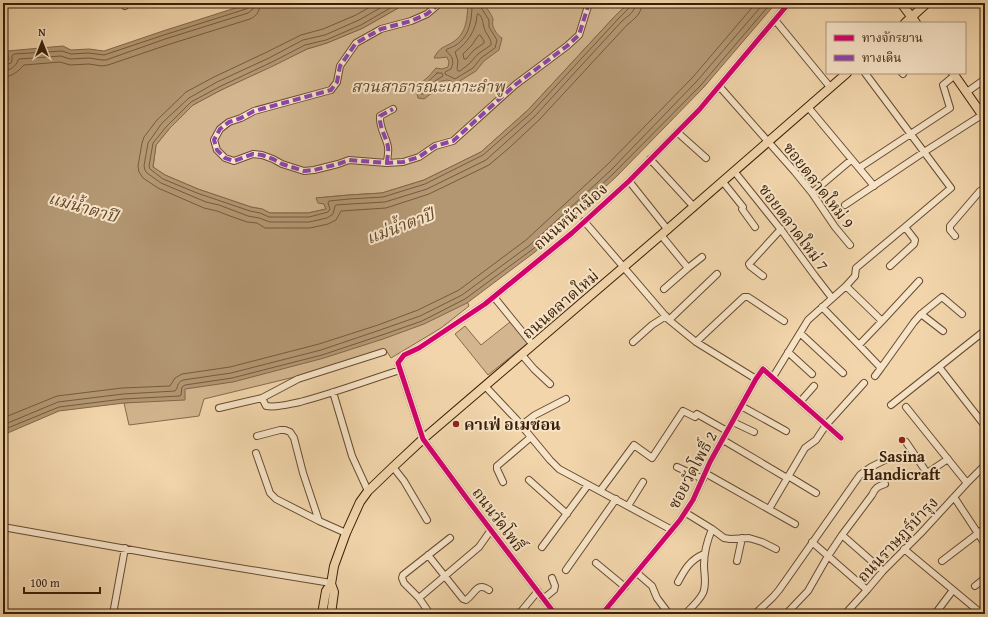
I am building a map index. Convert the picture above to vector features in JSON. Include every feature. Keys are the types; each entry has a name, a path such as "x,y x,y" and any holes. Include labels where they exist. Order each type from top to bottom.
{"main road":[{"path":"902,3 914,20 927,3"},
{"name":"ถนนตลาดใหม่","path":"331,583 334,566 346,533 360,502 368,491 423,439 625,267 846,74"},
{"path":"954,74 984,115"},
{"path":"322,614 326,591 331,583"},
{"path":"331,583 334,592 331,614"}],"street":[{"path":"440,3 427,14 411,21 381,29 356,43 340,66 337,82 331,90 254,111 229,122 220,130 214,140 217,150 225,158 234,161 253,154 262,155 282,164 304,171 326,167 349,160 387,163 403,162 419,158 435,146 453,141 515,85 579,35 589,3"},
{"name":"ถนนหน้าเมือง","path":"400,370 398,363 404,355 419,348 494,297 572,233 629,181 699,110 789,3"},
{"path":"775,20 830,88"},
{"path":"842,438 773,377 808,320 846,286 855,276 856,268 951,188 866,74"},
{"path":"859,168 950,108 943,85 954,74"},
{"path":"967,92 985,80"},
{"name":"ซอยตลาดใหม่ 9","path":"719,86 812,193 835,228 850,245"},
{"path":"808,107 874,186"},
{"path":"387,163 388,146 383,135 380,116 393,109"},
{"path":"845,205 924,152 984,115"},
{"path":"677,132 706,158"},
{"path":"650,159 694,207"},
{"path":"812,193 851,160"},
{"name":"ซอยตลาดใหม่ 7","path":"734,172 781,229 832,298"},
{"path":"629,181 688,268"},
{"path":"723,182 743,207 742,209 755,227"},
{"path":"956,236 950,230 950,226 980,191 982,190 985,192"},
{"path":"584,221 668,318 696,342 756,378"},
{"path":"890,266 914,244 915,240 905,227"},
{"path":"763,276 750,266 750,264 781,229"},
{"path":"664,289 702,257"},
{"path":"633,342 652,325 668,318 717,274"},
{"path":"859,345 919,281"},
{"path":"846,286 882,320"},
{"path":"875,376 914,322 942,296 962,314"},
{"path":"494,297 533,346"},
{"path":"696,342 744,297 748,297 784,321"},
{"path":"822,307 881,368"},
{"path":"921,314 943,331"},
{"path":"891,405 985,329"},
{"path":"800,333 843,373"},
{"path":"219,408 262,398 298,379 383,352"},
{"path":"788,352 812,374"},
{"path":"522,355 550,384"},
{"path":"939,367 985,426"},
{"name":"ซอยวัดโพธิ์ 2","path":"602,614 686,512 710,462 756,378 763,369 773,377"},
{"path":"262,398 266,406 273,407 303,401 400,370 423,439"},
{"path":"769,509 805,448 816,440 826,425 864,383"},
{"path":"485,386 516,418 559,469 672,530"},
{"path":"800,402 814,386"},
{"path":"333,392 352,456 368,491"},
{"path":"522,425 535,415 566,399"},
{"path":"741,406 786,430"},
{"path":"906,406 967,483"},
{"path":"600,491 634,445 652,458 683,411 696,417 697,414 727,431"},
{"path":"733,422 754,432"},
{"path":"257,436 280,430 290,432 294,438 303,473 319,521"},
{"path":"503,482 497,466 531,437"},
{"name":"ถนนวัดโพธิ์","path":"423,439 555,614"},
{"path":"722,440 816,493"},
{"path":"906,442 927,473 948,459"},
{"path":"256,453 270,493 276,499 346,533"},
{"path":"755,614 779,590 860,475 870,466 885,460"},
{"name":"ถนนราษฎร์บำรุง","path":"845,614 883,571 921,534 985,465"},
{"path":"677,466 704,476 795,524"},
{"path":"393,467 404,481 427,520"},
{"path":"529,480 567,514"},
{"path":"628,506 643,482"},
{"path":"786,614 808,591 828,556 872,495 874,490 878,486 885,484"},
{"path":"542,547 588,486"},
{"path":"954,498 985,544"},
{"path":"566,570 616,499"},
{"path":"686,512 724,538 754,539 776,549"},
{"path":"3,527 331,583"},
{"path":"942,561 985,528"},
{"path":"685,614 703,594 705,586 704,554 712,529"},
{"path":"419,598 479,547 491,530"},
{"path":"842,535 883,571"},
{"path":"430,614 419,598 404,583 402,578 403,575 450,538"},
{"path":"737,561 742,538"},
{"path":"812,542 867,590"},
{"path":"114,614 125,548"},
{"path":"904,550 982,614"},
{"path":"678,582 683,572 692,561 704,554"},
{"path":"428,555 463,599 466,600 469,598 479,587 482,586 489,590"},
{"path":"596,563 625,587"},
{"path":"637,573 652,586 657,598 669,614"},
{"path":"544,599 554,590 555,586 552,578"},
{"path":"975,586 985,578"},
{"path":"935,614 953,590"},
{"path":"519,614 538,591"}],"green space":[{"name":"สวนสาธารณะเกาะลำพู","path":"407,3 629,3 616,15 528,110 481,152 424,180 382,193 316,198 324,204 326,209 308,213 270,213 262,209 251,207 198,189 165,175 153,167 156,145 169,129 193,105 307,49 327,43 363,28"},
{"path":"466,298 469,306 441,328 391,358 386,350 311,373 204,399 199,416 129,425 124,403 182,397 181,385"},
{"path":"510,322 528,343 488,375 455,334 465,326 481,345"}],"water":[{"name":"แม่น้ำตาปี","path":"251,3 407,3 363,28 327,43 307,49 193,105 169,129 156,145 153,167 165,175 198,189 251,207 262,209 270,213 308,213 326,209 324,204 318,203 316,198 382,193 424,180 481,152 528,110 616,15 629,3 776,3 704,87 617,176 535,252 467,303 424,324 324,358 233,382 185,389 185,400 124,403 59,411 3,435 3,62 9,60 7,51 63,46 71,50 89,49 104,51"},
{"path":"468,3 483,3 489,11 493,19 494,29 502,38 499,50 484,61 476,71 455,84 452,84 451,81 447,80 442,81 438,84 437,89 424,99 418,98 417,90 421,83 436,68 442,69 448,67 449,62 447,57 434,58 440,49 453,42 464,30"}],"marked path":[{"path":"440,3 427,14 411,21 381,29 356,43 340,66 337,82 331,90 254,111 229,122 220,129 214,140 217,150 225,158 234,161 253,154 262,155 282,164 304,171 314,170 349,160 387,163 403,162 419,157 435,146 453,141 515,85 567,46 579,35 589,3"},
{"path":"387,163 388,147 380,116 393,109"}],"cycle path":[{"path":"555,614 423,439 398,363 404,355 419,348 485,304 572,233 629,181 699,110 789,3"},
{"path":"602,614 680,520 693,500 710,462 763,369 841,438"}],"place":[{"name":"คาเฟ่ อเมซอน","path":"456,424"},
{"name":"Sasina Handicraft","path":"902,440"}]}
